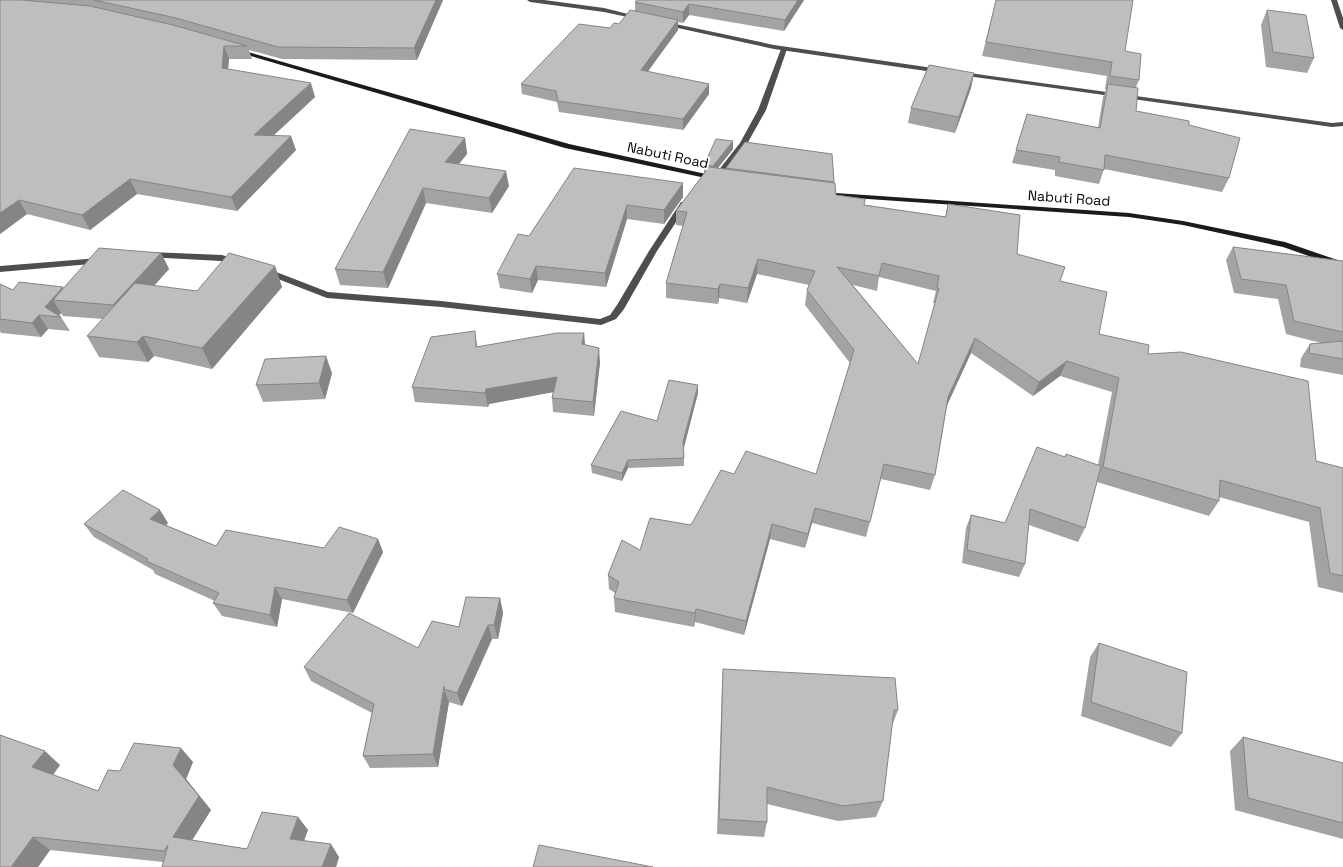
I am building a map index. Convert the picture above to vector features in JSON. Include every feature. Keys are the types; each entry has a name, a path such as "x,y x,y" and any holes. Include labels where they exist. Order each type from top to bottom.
{"street":[{"path":"530,0 604,10 642,18"},
{"path":"1334,0 1343,28"},
{"path":"661,22 784,49 1332,125 1343,124"},
{"name":"Nabuti Road","path":"227,48 568,146 705,177 727,180"},
{"path":"717,178 743,144 762,110 784,49"},
{"path":"699,184 705,177"},
{"path":"260,270 327,295 442,304 601,322 613,317 621,307 653,251 693,192"},
{"name":"Nabuti Road","path":"812,192 1129,215 1184,223 1284,245 1343,265"},
{"path":"140,256 222,258 250,267"},
{"path":"0,269 107,260"}],"building":[{"path":"0,0 90,6 173,25 247,46 224,46 222,68 311,83 254,135 291,136 231,197 130,179 82,215 19,200 0,213"},
{"path":"94,0 436,0 414,48 278,47 176,18"},
{"path":"637,0 798,0 785,20 689,4 683,12 635,2"},
{"path":"996,0 1133,0 1125,51 1141,54 1139,80 1110,76 1112,62 986,42"},
{"path":"630,10 678,20 641,70 709,84 683,119 558,101 556,91 521,84 579,24 610,28 614,23 619,24"},
{"path":"1267,10 1306,15 1314,58 1273,52"},
{"path":"929,65 974,73 959,117 911,108"},
{"path":"1108,84 1138,88 1136,111 1189,121 1189,125 1240,138 1229,178 1105,155 1104,170 1059,162 1060,157 1016,150 1027,114 1100,128"},
{"path":"410,129 465,138 445,162 506,171 489,198 423,188 383,272 335,269"},
{"path":"716,139 733,141 713,166 704,165"},
{"path":"745,142 832,154 834,182 726,168"},
{"path":"709,167 835,183 836,195 865,199 864,205 946,217 948,204 1020,215 1017,254 1065,267 1060,281 1107,292 1099,334 1149,345 1148,354 1181,352 1308,381 1316,461 1343,468 1343,576 1330,573 1320,508 1220,480 1219,501 1103,467 1119,378 1067,361 1039,382 975,338 948,397 935,475 884,464 870,522 815,508 808,534 772,524 746,621 696,609 695,613 614,598 619,582 608,575 622,540 640,550 650,518 691,525 721,470 734,474 746,451 816,474 854,350 807,290 815,271 758,259 748,288 720,284 718,289 666,283 687,212 676,211","holes":["882,263 939,276 937,288 939,288 918,364 837,267 879,276"]},
{"path":"574,168 683,183 664,210 627,205 605,273 536,266 530,279 497,274 518,234 529,236"},
{"path":"1233,247 1343,261 1343,332 1294,321 1286,285 1241,279"},
{"path":"99,248 161,253 113,305 53,300"},
{"path":"229,253 275,266 202,348 143,336 137,342 87,336 135,283 197,291"},
{"path":"19,282 63,287 45,307 61,317 39,315 32,323 0,319 0,284 13,290"},
{"path":"475,331 476,347 557,333 584,333 582,344 599,348 593,402 552,398 557,377 486,389 485,393 412,387 431,337"},
{"path":"1343,341 1343,359 1309,353 1310,344"},
{"path":"326,356 319,383 256,385 265,359"},
{"path":"669,380 698,385 683,442 684,458 628,460 622,473 591,465 621,411 657,421"},
{"path":"1037,447 1065,457 1066,454 1101,466 1085,528 1030,509 1025,564 967,550 971,515 1005,523"},
{"path":"123,490 160,510 150,519 216,546 226,530 324,548 339,527 378,539 347,600 275,587 270,615 213,603 219,593 146,561 148,559 84,524"},
{"path":"466,597 500,598 494,625 488,625 457,693 444,689 444,686 433,754 363,756 374,704 304,667 349,613 418,648 432,621 459,627"},
{"path":"1099,643 1187,672 1182,733 1091,702"},
{"path":"723,669 895,678 898,710 894,710 883,801 843,806 767,787 767,822 719,819"},
{"path":"0,735 45,751 32,767 98,791 108,770 120,771 134,743 181,748 173,765 199,796 173,837 247,849 262,812 298,817 290,839 331,844 322,867 162,867 168,845 164,851 33,837 11,867 0,867"},
{"path":"1243,737 1343,763 1343,823 1248,798"},
{"path":"539,845 653,867 533,867"}]}
